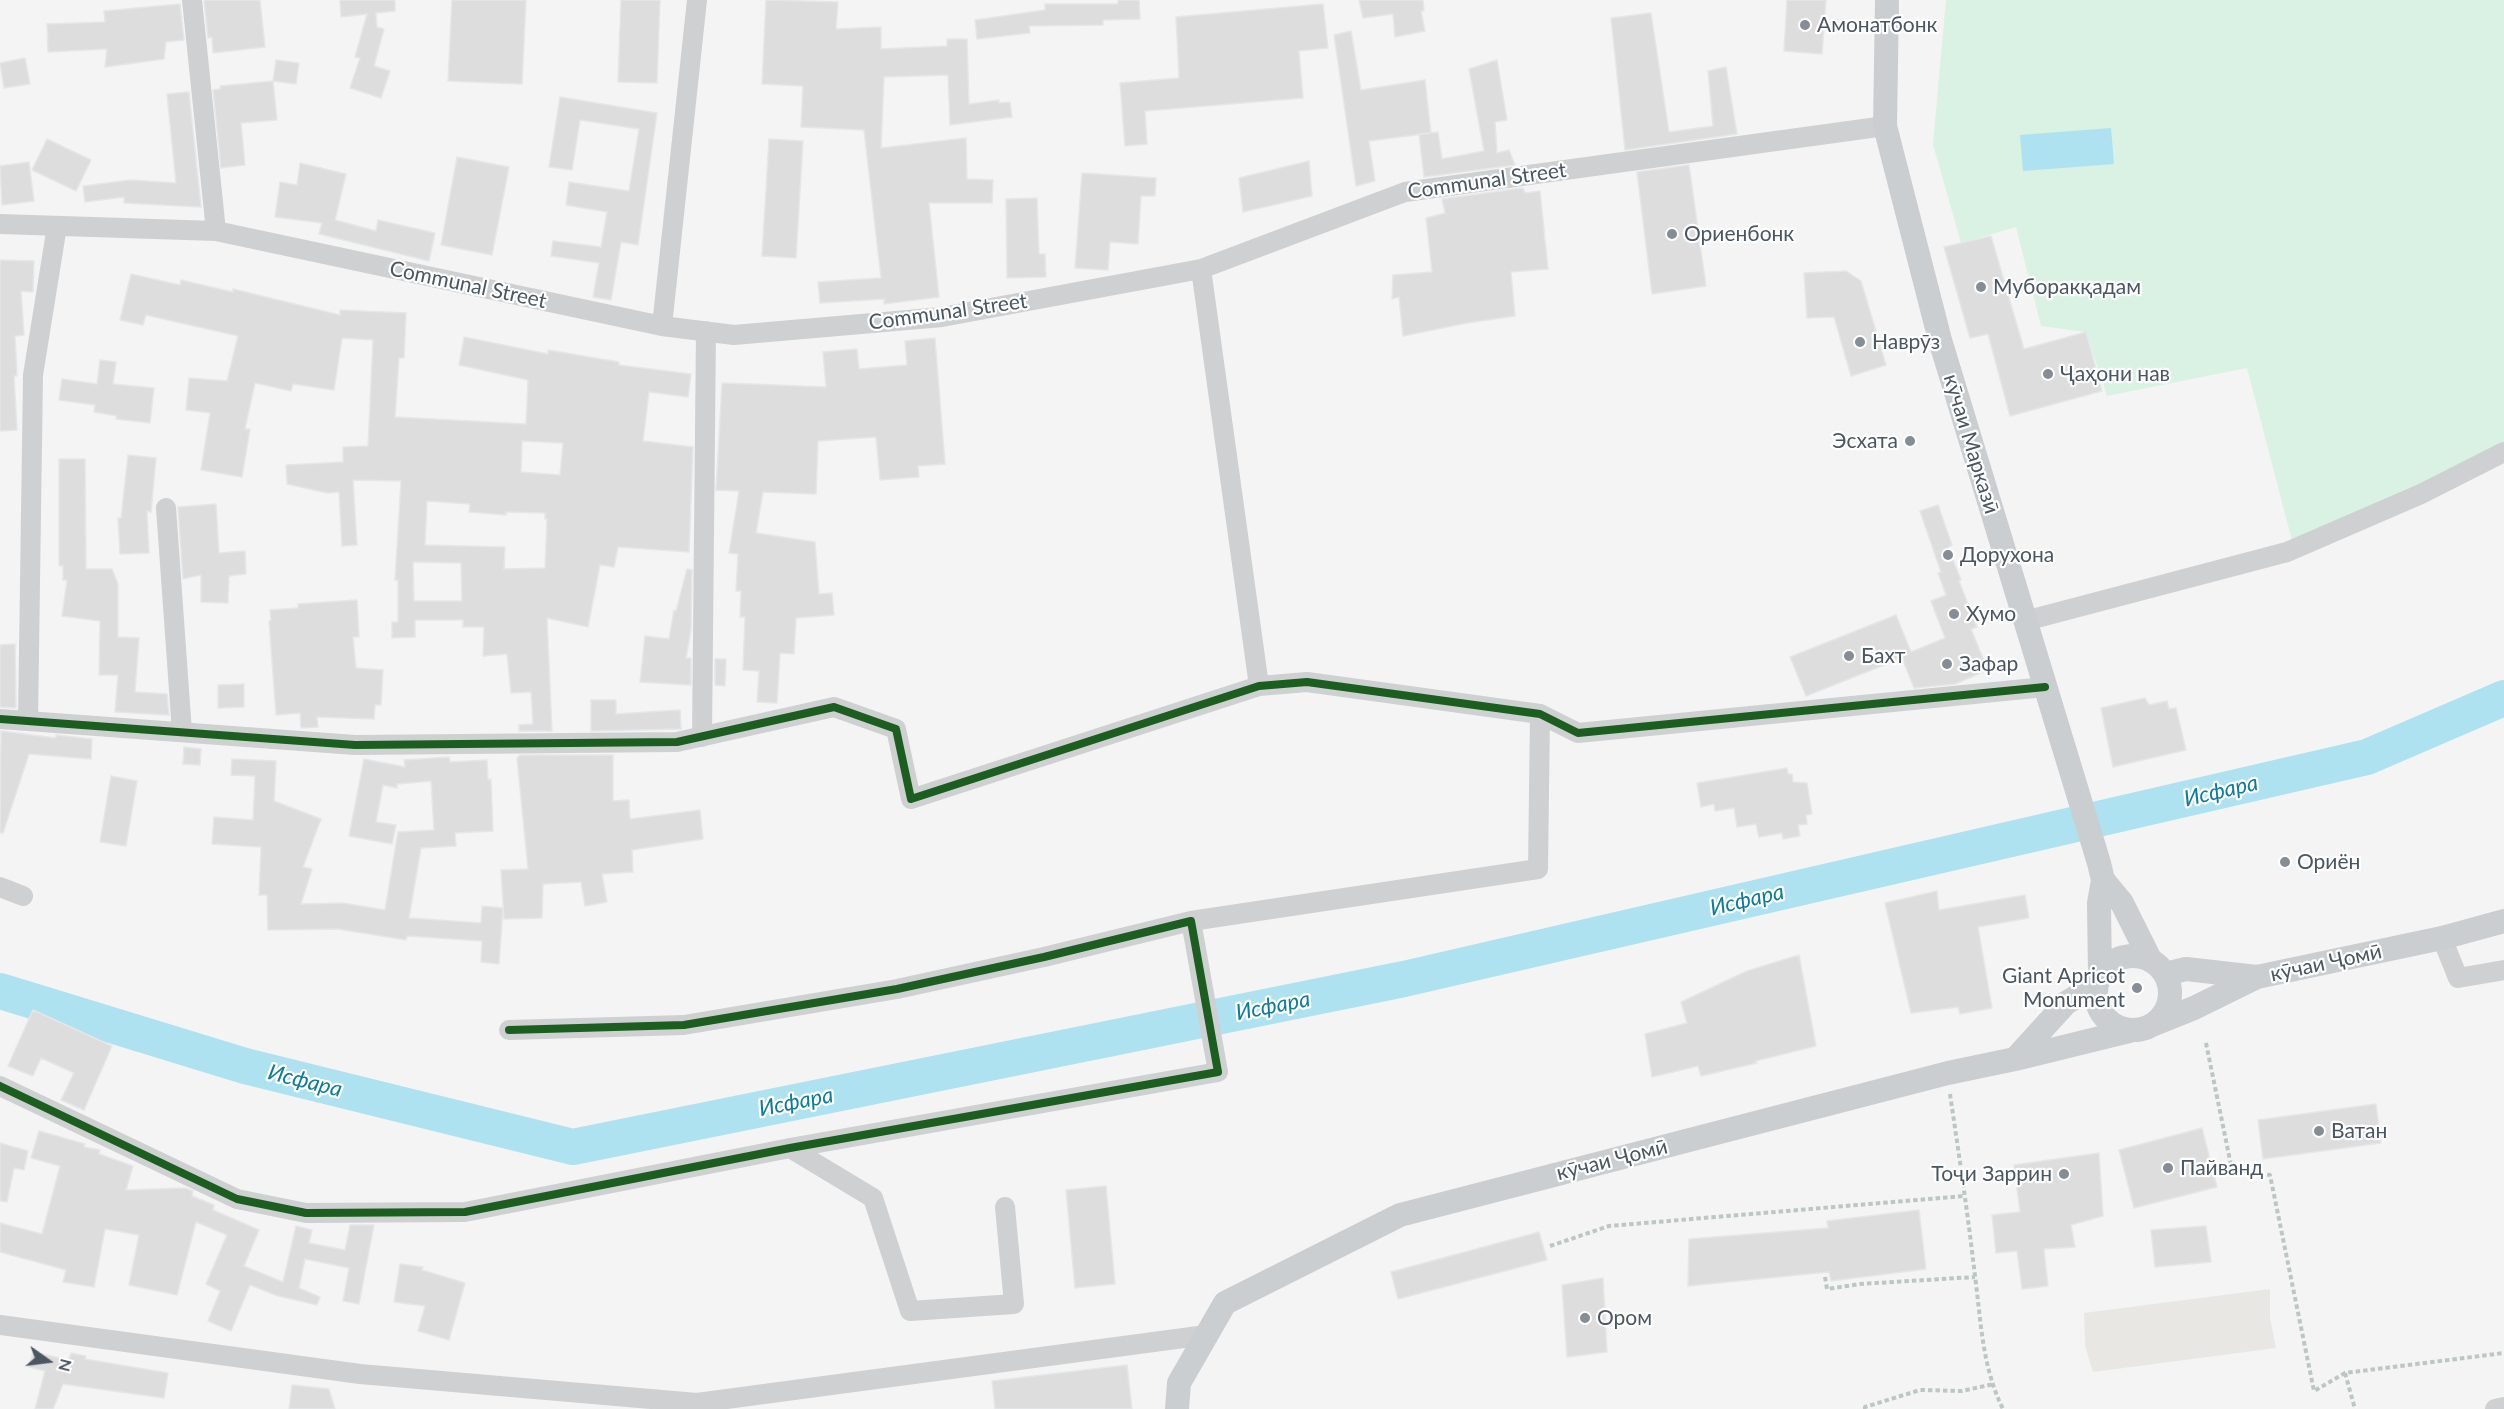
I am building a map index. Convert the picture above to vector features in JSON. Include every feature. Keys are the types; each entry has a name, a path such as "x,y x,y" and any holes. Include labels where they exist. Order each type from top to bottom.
{"main road":[{"name":"кӯчаи Марказӣ","path":"1887,0 1885,126 1940,340 2074,776 2101,872"},
{"path":"2101,872 2122,903 2158,968 2170,996 2163,1016 2154,1024 2138,1030 2129,1031 2117,1028 2099,1011 2096,1000 2101,872"},
{"name":"кӯчаи Ҷомӣ","path":"2154,1024 2194,1008 2257,977 2442,938 2504,921"},
{"path":"2015,1059 2066,1003 2098,980 2117,960 2128,956 2158,968 2257,977"},
{"name":"кӯчаи Ҷомӣ","path":"1177,1409 1179,1383 1225,1303 1400,1215 1948,1073 2129,1031"}],"street":[{"path":"192,0 216,231"},
{"path":"662,326 697,0"},
{"name":"Communal Street","path":"0,224 216,231 662,326 734,335 942,317 1200,269 1405,192 1885,126"},
{"path":"28,721 33,375 57,226"},
{"path":"1200,269 1258,686"},
{"path":"702,737 706,331"},
{"path":"2025,621 2287,552 2421,494 2504,452"},
{"path":"166,508 182,732"},
{"path":"0,719 355,745 677,742 834,707 896,729 911,799 1258,686 1307,682 1540,714 1578,733 2045,687"},
{"path":"509,1030 684,1025 897,989 1044,957 1191,921 1538,869 1540,714"},
{"path":"0,887 23,896"},
{"path":"0,1086 237,1199 306,1213 465,1212 790,1148 1218,1072 1191,921"},
{"path":"2442,938 2458,978 2504,970"},
{"path":"790,1148 873,1198 910,1311 1014,1304 1005,1207"},
{"path":"0,1325 360,1374 622,1403 697,1403 1206,1335"},
{"path":"2495,1409 2504,1407"}],"path":[{"path":"2206,1043 2232,1170 2270,1175 2314,1391 2345,1373 2504,1353"},
{"path":"1948,1073 1982,1346 2003,1409"},
{"path":"1550,1246 1610,1226 1964,1196"},
{"path":"1825,1277 1827,1289 1860,1284 1975,1277"},
{"path":"2345,1373 2355,1409"},
{"path":"1865,1409 1865,1407 1920,1390 1962,1391 1994,1384"}],"shaded area":[{"path":"2270,1289 2270,1318 2276,1348 2093,1372 2085,1346 2084,1313"}],"green space":[{"path":"1946,0 2504,0 2504,449 2295,552 2247,368 2107,396 2086,332 2041,326 2016,227 1961,243 1933,144"}],"water":[{"path":"2111,128 2114,164 2023,171 2020,135"}],"building":[{"path":"204,0 260,0 265,47 213,53 212,37 208,38"},
{"path":"340,0 395,0 395,11 376,13 377,27 384,29 374,66 390,71 381,98 350,88 360,58 355,57 367,14 341,17"},
{"path":"452,0 526,0 522,84 448,81"},
{"path":"621,0 660,0 657,83 618,82"},
{"path":"766,0 838,2 836,29 881,27 881,49 947,46 947,39 967,39 969,104 999,100 999,103 1010,102 1012,117 950,125 948,75 884,77 881,148 966,138 967,179 993,180 992,203 929,203 939,297 884,304 884,299 820,303 818,282 881,278 864,130 801,127 803,86 762,84"},
{"path":"1118,0 1139,0 1140,19 1103,20 1103,25 1029,26 1030,33 977,39 975,20 1045,10 1045,4 1118,4"},
{"path":"1359,0 1423,0 1424,11 1421,11 1425,31 1395,37 1393,14 1363,18"},
{"name":"Амонатбонк","path":"1787,0 1826,0 1822,54 1784,51"},
{"path":"180,4 184,40 166,42 164,59 105,67 107,49 48,52 47,24 105,22 104,11"},
{"path":"1323,4 1328,48 1299,51 1303,98 1145,111 1147,144 1125,146 1120,83 1179,78 1176,17"},
{"path":"1651,13 1669,132 1713,126 1708,71 1726,67 1737,134 1625,150 1611,18"},
{"path":"1351,31 1361,90 1425,80 1431,133 1369,141 1375,181 1356,186 1334,35"},
{"path":"25,58 30,84 4,88 0,63"},
{"path":"276,60 299,63 296,84 273,81"},
{"path":"1497,60 1507,120 1495,122 1497,153 1509,150 1515,165 1424,177 1419,134 1438,132 1442,159 1484,151 1469,69"},
{"path":"273,81 277,120 241,123 245,165 221,168 213,90 220,89 220,86"},
{"path":"189,92 201,207 124,203 124,197 85,202 83,186 130,180 176,183 167,94"},
{"path":"560,97 657,113 638,245 621,242 611,300 593,297 599,263 551,256 553,241 601,247 607,212 566,205 569,182 629,191 639,129 580,120 572,170 549,167"},
{"path":"47,139 91,160 76,191 32,170"},
{"path":"769,139 803,141 796,258 762,256"},
{"path":"457,157 509,167 492,255 441,245"},
{"path":"1309,161 1312,196 1243,212 1239,178"},
{"path":"29,162 34,201 2,205 0,166"},
{"path":"300,163 346,174 335,220 376,231 378,220 435,233 429,261 319,234 322,223 275,217 280,182 297,185"},
{"name":"Ориенбонк","path":"1689,165 1706,286 1652,294 1637,172"},
{"path":"1082,173 1156,178 1155,196 1141,196 1138,244 1110,242 1108,270 1075,268"},
{"path":"1523,188 1525,193 1540,191 1548,269 1511,272 1515,316 1403,336 1399,297 1392,299 1393,275 1432,272 1426,218 1445,213 1442,199"},
{"path":"1037,198 1039,254 1045,254 1046,277 1007,278 1006,199"},
{"path":"1991,236 2024,349 2086,332 2102,391 2010,416 1988,334 1970,338 1944,247"},
{"path":"0,260 34,261 33,292 21,291 24,335 15,336 17,376 14,376 17,430 0,431"},
{"name":"Наврӯз","path":"1846,271 1861,281 1886,365 1851,376 1834,317 1807,318 1804,273"},
{"path":"131,274 180,285 181,280 233,292 233,289 340,315 340,310 406,313 404,358 399,358 395,417 526,424 528,380 459,365 464,337 548,354 548,350 619,362 619,365 691,374 688,397 649,392 643,441 693,447 689,552 618,547 614,567 600,565 588,627 547,618 552,731 519,731 519,725 533,724 531,692 511,693 507,654 483,656 484,627 463,627 463,620 415,620 415,637 392,638 392,622 398,622 398,580 395,580 401,481 353,480 357,545 342,546 339,492 327,493 287,484 286,465 343,462 343,447 368,446 373,340 342,338 334,390 293,384 291,391 255,383 245,429 250,429 242,477 201,470 210,413 186,410 189,378 227,381 238,336 146,315 143,325 120,320","holes":["522,441 563,443 560,475 521,472","427,501 470,504 469,512 506,515 506,512 545,513 545,519 547,519 545,568 504,569 505,547 425,545","413,562 461,563 462,601 414,601"]},
{"path":"935,338 945,464 918,466 919,477 880,480 876,437 818,441 816,494 763,492 756,533 815,542 819,594 832,593 834,615 796,618 794,654 780,653 777,703 757,702 759,671 743,670 745,617 740,617 741,591 736,591 738,554 729,553 739,491 716,490 722,383 826,387 823,352 857,349 859,369 907,365 905,341"},
{"path":"100,360 116,362 113,384 154,388 150,423 116,419 117,416 94,412 95,405 59,400 62,379 97,384"},
{"path":"128,455 156,458 151,512 147,511 149,553 120,554 118,518 121,518"},
{"path":"59,459 85,459 86,569 112,569 118,584 118,637 139,638 135,692 167,694 169,715 115,712 118,675 99,675 100,621 62,616 67,580 63,580 63,566 59,566"},
{"path":"216,504 219,553 245,551 246,574 229,576 228,603 201,602 201,575 183,579 178,507"},
{"path":"1938,505 1952,545 1948,547 1977,627 1971,629 1988,670 1955,684 1914,688 1902,658 1806,696 1790,657 1896,615 1911,652 1945,638 1931,601 1946,595 1938,573 1941,572 1920,511"},
{"path":"687,569 692,570 691,630 686,658 691,658 691,685 640,682 645,636 669,639 674,610 676,611"},
{"path":"357,600 359,637 353,637 356,668 383,670 381,705 375,705 374,719 317,717 318,727 301,728 300,713 276,715 270,610 298,608 298,604"},
{"path":"15,644 16,708 0,707 0,645"},
{"path":"715,659 726,659 725,686 715,685"},
{"path":"244,684 244,707 218,708 218,685"},
{"path":"2145,698 2149,705 2167,701 2169,709 2176,708 2186,750 2113,767 2101,708"},
{"path":"591,700 616,700 616,714 680,710 681,729 591,731"},
{"path":"1,731 56,738 56,735 92,739 91,759 29,754 3,833 0,833"},
{"path":"184,747 201,749 200,765 183,764"},
{"path":"520,755 613,755 613,801 629,800 630,819 700,810 703,839 632,850 633,872 602,874 607,902 585,906 581,882 543,884 542,918 504,919 501,870 528,869 517,758"},
{"path":"449,757 450,762 487,760 488,780 491,779 493,831 455,833 456,846 421,848 409,918 481,923 482,906 503,908 499,964 481,962 482,941 407,936 406,940 338,929 268,930 267,895 259,895 261,847 212,844 214,817 253,820 255,776 231,775 232,759 276,761 274,801 321,819 303,867 312,869 301,904 343,903 385,910 398,832 434,830 431,781 397,784 397,788 383,785 376,822 396,825 392,844 349,836 364,759 405,767 404,760"},
{"path":"1787,768 1788,774 1792,774 1793,782 1807,783 1812,814 1806,815 1807,824 1798,825 1800,836 1783,839 1782,833 1759,837 1756,824 1737,827 1734,808 1715,811 1714,804 1701,807 1697,783"},
{"path":"111,776 137,781 126,846 100,842"},
{"path":"1937,891 1939,910 2025,895 2029,918 1978,927 1992,1008 1960,1014 1958,1007 1911,1013 1885,903"},
{"path":"1799,955 1816,1046 1701,1076 1698,1066 1652,1077 1645,1034 1687,1023 1681,1002 1747,971"},
{"path":"33,1010 112,1046 84,1110 61,1100 74,1073 41,1058 33,1076 8,1066"},
{"name":"Ватан","path":"2376,1104 2381,1143 2263,1159 2258,1120"},
{"name":"Пайванд","path":"2202,1128 2217,1187 2134,1208 2119,1150"},
{"path":"39,1131 85,1144 84,1147 100,1150 99,1154 133,1166 126,1190 185,1188 193,1191 192,1196 214,1205 213,1210 259,1230 244,1266 283,1282 296,1226 312,1230 309,1243 345,1250 350,1225 374,1225 359,1304 343,1301 349,1268 305,1259 299,1288 320,1297 317,1305 278,1296 250,1285 231,1331 208,1321 220,1291 206,1284 227,1235 196,1222 177,1295 129,1285 139,1235 105,1229 94,1287 63,1282 66,1270 0,1252 0,1223 42,1234 60,1166 31,1158"},
{"path":"0,1143 28,1151 24,1170 14,1168 7,1202 0,1201"},
{"path":"2099,1153 2103,1216 2071,1225 2075,1247 2044,1249 2048,1286 2022,1289 2017,1251 1996,1253 1992,1215 2020,1212 2014,1165"},
{"path":"1106,1186 1115,1284 1075,1288 1066,1190"},
{"path":"1919,1210 1926,1269 1831,1281 1829,1272 1688,1286 1689,1239 1828,1228 1827,1221"},
{"path":"2206,1226 2211,1262 2155,1267 2151,1230"},
{"path":"1539,1232 1547,1260 1398,1299 1391,1272"},
{"path":"400,1264 423,1267 422,1270 465,1283 449,1340 418,1331 425,1306 394,1302"},
{"name":"Ором","path":"1603,1278 1607,1352 1567,1357 1562,1285"},
{"path":"33,1352 69,1360 71,1353 86,1356 85,1359 168,1373 164,1398 63,1384 53,1409 35,1409 45,1371 29,1367"},
{"path":"1127,1365 1132,1409 995,1409 992,1381"},
{"path":"292,1385 329,1389 335,1409 289,1409"}],"waterway":[{"name":"Исфара","path":"0,991 245,1066 573,1147 1404,979 2367,757 2504,698"}],"cycle path":[{"path":"0,719 355,745 677,742 834,707 896,729 911,799 1259,686 1307,682 1540,714 1578,733 2045,687"},
{"path":"0,1086 237,1199 306,1213 465,1212 790,1148 1218,1072 1191,921 1044,957 897,989 684,1025 509,1030"}],"place":[{"name":"Амонатбонк","path":"1805,25"},
{"name":"Ориенбонк","path":"1672,234"},
{"name":"Муборакқадам","path":"1981,287"},
{"name":"Наврӯз","path":"1860,342"},
{"name":"Ҷаҳони нав","path":"2048,374"},
{"name":"Эсхата","path":"1910,441"},
{"name":"Дорухона","path":"1948,555"},
{"name":"Хумо","path":"1954,614"},
{"name":"Бахт","path":"1849,656"},
{"name":"Зафар","path":"1947,664"},
{"name":"Ориён","path":"2285,862"},
{"name":"Giant Apricot Monument","path":"2137,988"},
{"name":"Ватан","path":"2319,1131"},
{"name":"Пайванд","path":"2168,1168"},
{"name":"Тоҷи Заррин","path":"2064,1174"},
{"name":"Ором","path":"1585,1318"}]}
